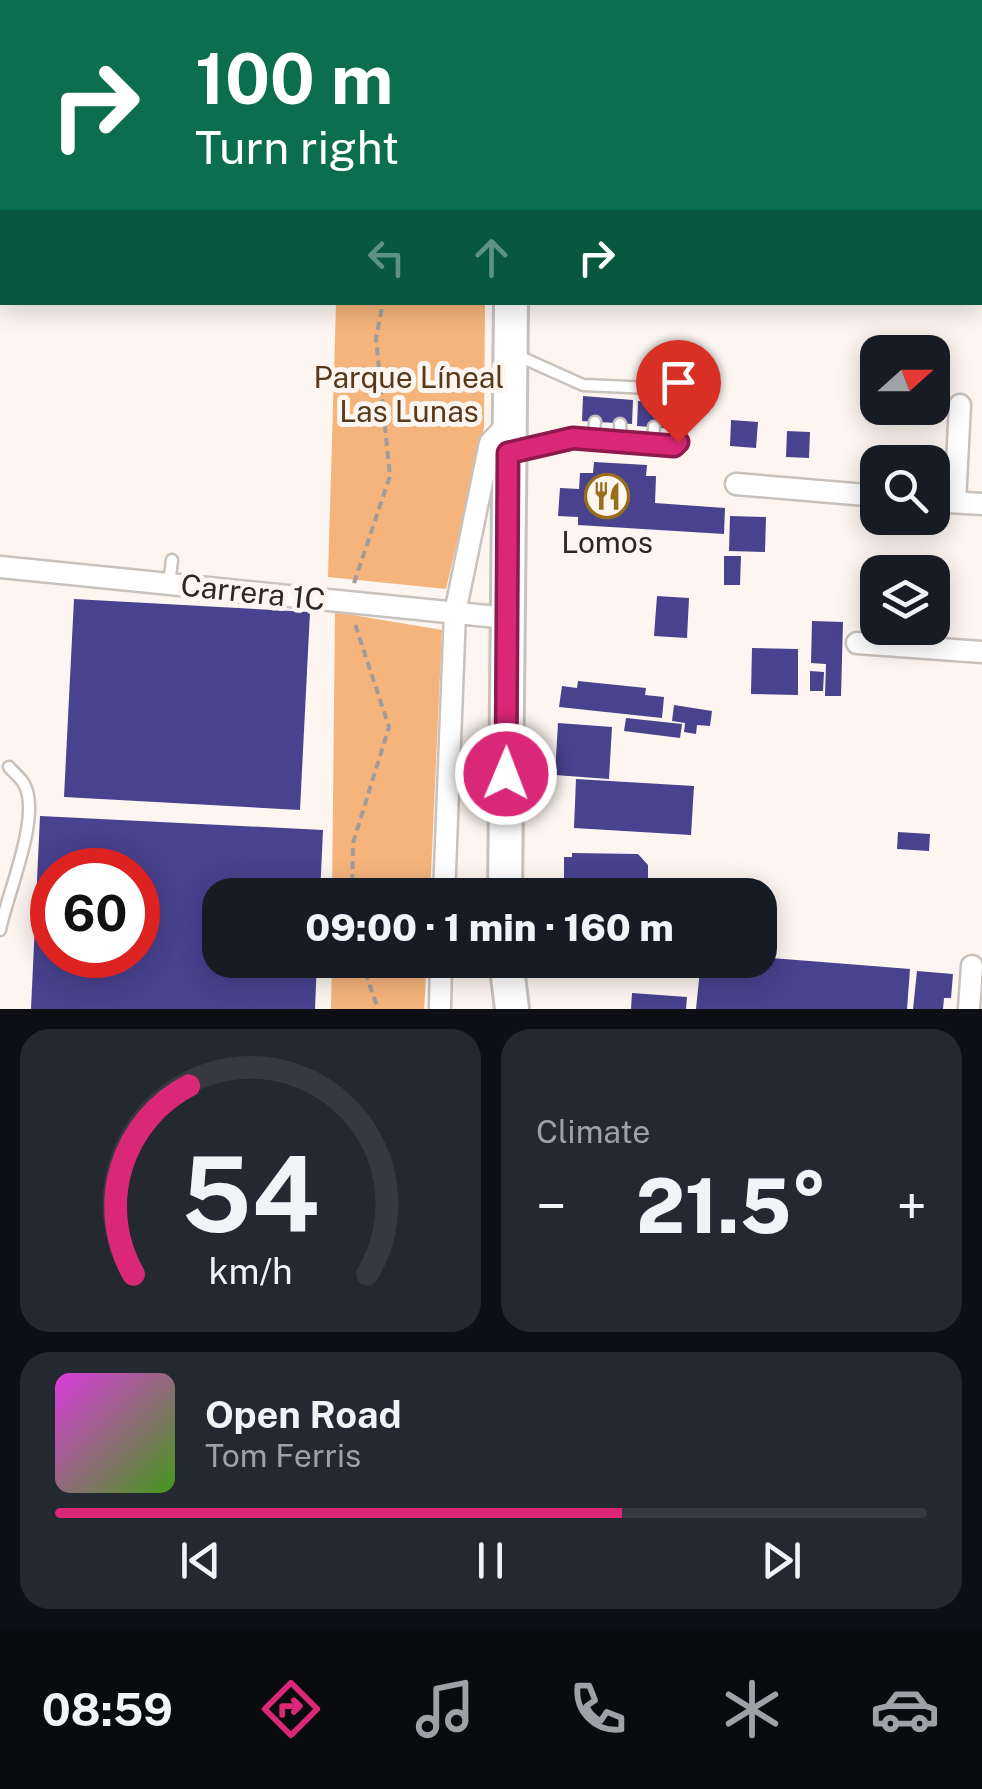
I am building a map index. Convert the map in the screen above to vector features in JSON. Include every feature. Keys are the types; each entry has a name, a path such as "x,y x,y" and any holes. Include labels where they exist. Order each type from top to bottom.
{"main road":[{"path":"504,878 511,305"},
{"path":"508,978 512,1009"}],"street":[{"path":"954,502 960,405"},
{"path":"445,878 455,613 490,443 508,438"},
{"path":"736,484 860,494"},
{"path":"950,502 982,504"},
{"name":"Carrera 1C","path":"0,567 507,618"},
{"path":"856,643 982,652"},
{"path":"969,1009 972,966"},
{"path":"440,1009 441,978"}],"lane":[{"path":"509,351 559,378 597,391 622,386 678,390 680,405"},
{"path":"621,399 622,386"},
{"path":"656,387 656,402"},
{"path":"593,440 595,422"},
{"path":"620,424 620,443"},
{"path":"653,446 654,427"},
{"path":"508,438 678,445 679,430"},
{"path":"169,584 172,560"},
{"path":"0,930 7,894 22,856 31,804 24,784 8,766"}],"path":[{"path":"367,978 378,1009"}],"green space":[{"name":"Parque Líneal Las Lunas","path":"336,305 485,305 484,428 446,589 328,577"},
{"path":"335,612 442,630 431,878 332,878"},
{"path":"332,978 426,978 424,1009 331,1009"}],"building":[{"path":"583,396 633,400 632,424 582,421"},
{"path":"638,401 689,405 687,430 637,426"},
{"path":"731,420 758,422 756,448 730,446"},
{"path":"787,431 810,432 809,458 786,457"},
{"name":"Lomos","path":"594,462 647,465 646,476 656,476 655,503 725,508 724,534 578,525 578,517 558,516 560,488 579,489 580,473 593,473"},
{"path":"730,516 766,517 765,552 729,551"},
{"path":"724,556 741,556 740,585 724,585"},
{"path":"657,596 689,598 687,638 654,636"},
{"path":"74,599 310,612 300,810 64,797"},
{"path":"812,621 843,622 841,696 825,696 826,664 811,663"},
{"path":"752,648 798,649 798,695 751,694"},
{"path":"810,671 824,672 823,691 810,691"},
{"path":"578,681 646,688 645,695 664,697 662,718 559,707 562,686 577,688"},
{"path":"674,705 712,711 710,726 697,725 696,734 684,732 685,723 672,721"},
{"path":"626,718 682,724 680,738 624,731"},
{"path":"558,723 612,727 609,779 555,775"},
{"path":"576,779 694,786 691,835 574,828"},
{"path":"40,816 323,830 321,878 202,878 202,978 316,978 315,1009 31,1009 32,978 160,978 160,848 39,848"},
{"path":"898,832 930,834 929,851 897,849"},
{"path":"572,853 638,854 648,865 648,878 564,878 564,857 572,857"},
{"path":"777,958 910,969 907,1009 696,1009 699,978 777,978"},
{"path":"917,971 953,974 951,998 944,998 943,1009 913,1009"},
{"path":"632,993 687,997 686,1009 631,1009"}],"place":[{"name":"Lomos","path":"607,496"}],"route":[{"path":"506,774 508,453 573,438 653,446 674,446 678,442"}]}
